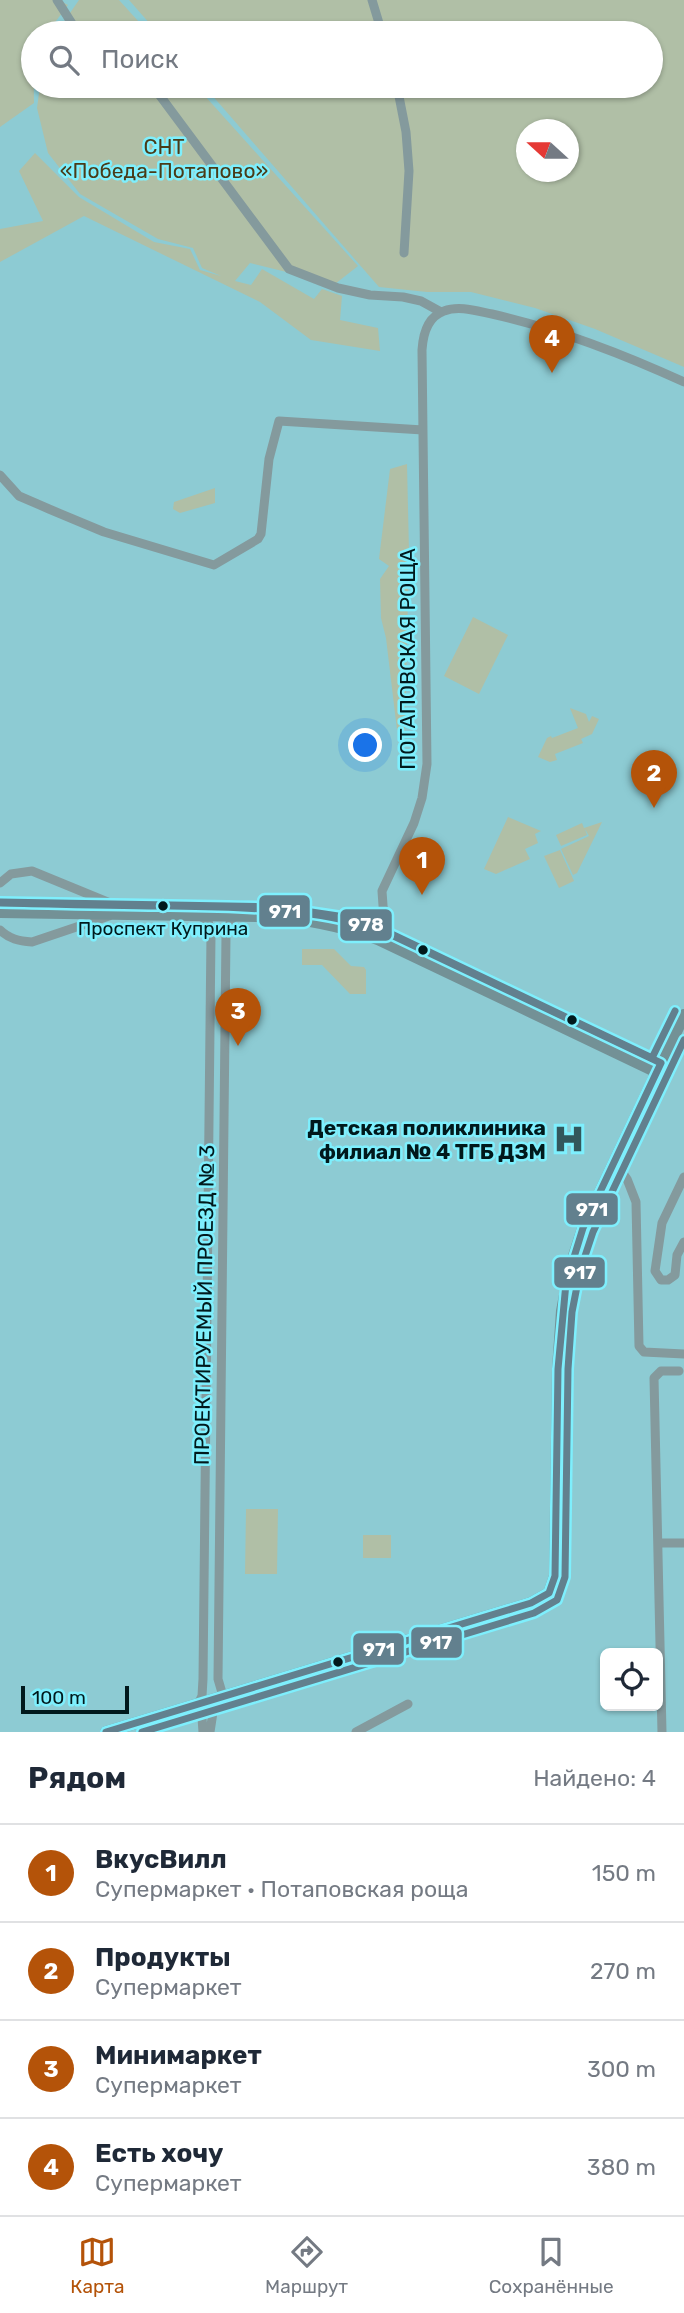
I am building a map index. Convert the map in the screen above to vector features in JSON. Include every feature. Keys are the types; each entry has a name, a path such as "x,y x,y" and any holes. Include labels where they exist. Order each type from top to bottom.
{"main road":[{"path":"0,903 297,919 363,928"},
{"path":"0,912 287,908 332,915 659,1068"},
{"path":"106,1732 531,1604 547,1595 553,1587 555,1576 558,1369 563,1298 574,1251 684,1015"}],"street":[{"path":"57,0 70,21"},
{"path":"372,0 378,21"},
{"path":"162,98 289,269 338,288 421,301 441,312 453,309 474,310 550,329 599,344 684,382"},
{"path":"399,98 406,132 409,171 404,253"},
{"name":"ПОТАПОВСКАЯ РОЩА","path":"363,928 370,914 386,947 382,891 414,823 425,783 427,742 423,337 428,324 441,312"},
{"path":"0,475 19,496 49,509 104,531 214,565 258,539 261,534 269,459 279,421 423,430"},
{"path":"0,883 10,874 32,871 114,910"},
{"path":"0,930 13,939 32,942 114,910"},
{"name":"ПРОЕКТИРУЕМЫЙ ПРОЕЗД № 3","path":"198,915 208,921 211,934 200,1704 203,1732"},
{"name":"ПРОЕКТИРУЕМЫЙ ПРОЕЗД № 3","path":"210,1732 219,1697 226,934 235,916"},
{"path":"615,1161 627,1179 636,1202 639,1346 644,1352 684,1354"},
{"path":"684,1177 662,1223 655,1271 661,1280 668,1280 675,1275 677,1255 684,1242"},
{"path":"662,1732 654,1378 661,1371 679,1371"},
{"path":"658,1544 684,1543"},
{"path":"356,1732 408,1704"}],"green space":[{"path":"0,0 58,0 68,5 56,21 21,21 21,98 34,98 34,103 0,127"},
{"path":"79,0 119,0 138,21 64,21"},
{"path":"129,0 684,0 684,367 595,329 535,308 471,292 427,292 379,287 214,98 663,98 663,21 147,21"},
{"name":"СНТ «Победа-Потапово»","path":"38,98 207,98 358,266 335,284 250,263 235,281 251,285 262,269 314,299 322,289 342,296 340,320 378,328 380,351 311,340 260,302 84,216 0,262 0,229 43,221 19,171 35,153 79,197 154,242 190,249 200,270 221,276 202,268 193,248 158,239 80,194 48,153 37,108"},
{"path":"407,464 409,552 405,731 397,730 386,638 381,618 380,579 389,566 379,559 390,469"},
{"path":"215,488 215,503 180,513 173,509 174,502"},
{"path":"473,617 508,635 479,694 444,676"},
{"path":"570,708 586,714 589,722 592,716 599,719 592,734 581,739 583,743 555,754 557,760 550,762 538,757 547,738 578,728"},
{"path":"508,817 541,831 535,834 538,843 525,849 530,859 496,874 484,869"},
{"path":"602,822 577,873 573,875 561,849 589,836 585,829 587,835 561,846 556,835 582,823 584,828"},
{"path":"560,850 574,881 559,888 544,856"},
{"path":"302,949 334,949 351,966 364,967 366,994 350,994 322,965 302,965"},
{"path":"246,1509 278,1509 277,1574 245,1574"},
{"path":"363,1535 391,1535 391,1558 363,1558"}],"transit line":[{"name":"978","path":"0,902 278,907 338,916 383,930 652,1058 675,1011"},
{"name":"971","path":"0,903 251,908 303,913 355,923 381,930 661,1063 583,1228 566,1283 558,1369 555,1576 549,1593 531,1603 106,1732"},
{"name":"917","path":"142,1732 534,1613 557,1600 565,1577 568,1369 572,1312 580,1271 593,1232 684,1040"}],"place":[{"name":"Есть хочу","path":"552,373"},
{"name":"Продукты","path":"654,808"},
{"name":"ВкусВилл","path":"422,895"},
{"name":"Проспект Куприна","path":"163,906"},
{"name":"Минимаркет","path":"238,1046"},
{"name":"Детская поликлиника филиал № 4 ТГБ ДЗМ","path":"569,1139"}]}
